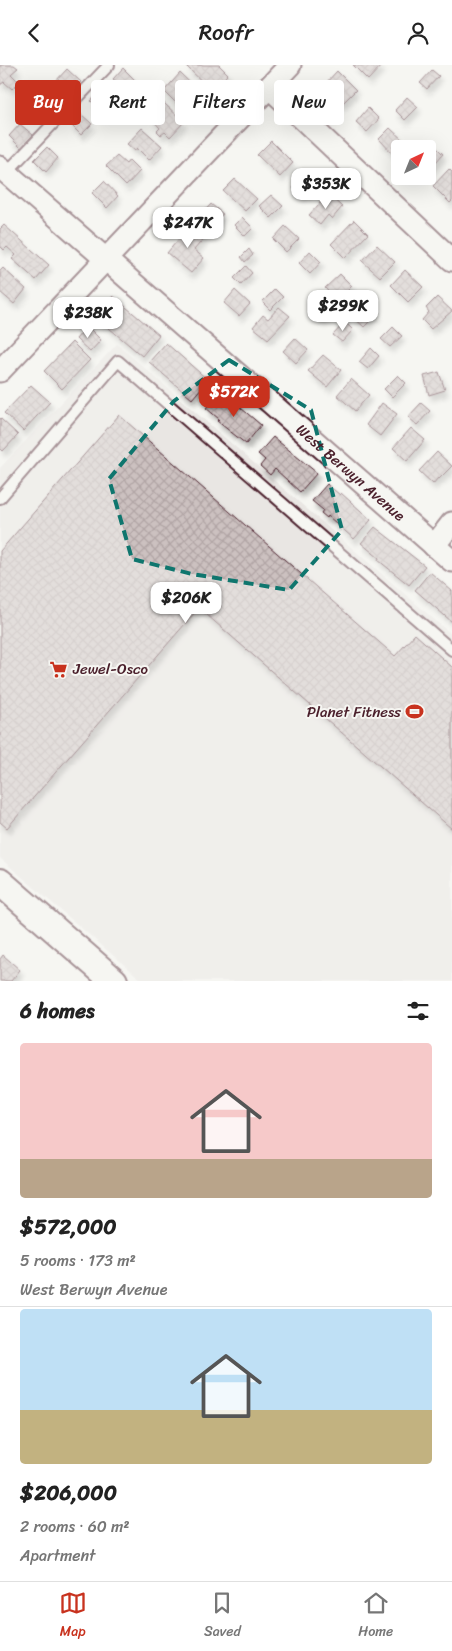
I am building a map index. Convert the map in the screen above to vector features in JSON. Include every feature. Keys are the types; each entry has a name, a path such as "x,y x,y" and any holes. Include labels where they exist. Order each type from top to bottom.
{"street":[{"path":"0,371 290,65"},
{"path":"269,87 452,260"},
{"name":"West Berwyn Avenue","path":"2,173 105,259 452,561"},
{"path":"434,546 452,523"},
{"path":"0,882 114,981"}],"lane":[{"path":"2,173 109,65"},
{"path":"0,498 118,361 452,650"}],"highlighted area":[{"path":"229,360 311,410 342,530 289,590 192,574 132,559 109,479 174,401"}],"shaded area":[{"path":"117,344 452,635 452,981 143,981 0,858 0,468"}],"building":[{"path":"0,65 14,65 18,68 11,74 17,80 15,80 15,86 12,89 4,82 0,85"},
{"path":"189,65 219,65 228,74 222,80 201,80 187,67"},
{"path":"353,65 382,65 368,80"},
{"path":"123,68 135,80 114,80"},
{"path":"67,69 79,80 57,80"},
{"path":"432,70 439,76 427,89 420,83"},
{"path":"337,71 356,90 344,102 344,80 329,80"},
{"path":"180,73 187,80 175,80 175,102 165,90"},
{"path":"407,97 418,107 405,120 395,110"},
{"path":"165,104 175,113 175,125 181,125 170,137 165,132 161,135 157,131 160,128 157,125 165,125"},
{"path":"368,108 379,119 367,132 356,122"},
{"path":"81,114 91,125 81,135 71,125 81,125"},
{"path":"19,125 33,135 21,148 9,136"},
{"path":"142,128 162,146 149,160 137,148 135,151 127,144"},
{"path":"390,128 403,140 391,140 391,152 379,139"},
{"path":"271,141 293,163 280,177 257,155"},
{"path":"47,147 58,158 46,172 34,160"},
{"path":"436,147 443,154 436,162"},
{"path":"117,156 126,164 129,160 140,171 126,186 106,166"},
{"path":"449,169 452,172 452,201 450,203 433,186"},
{"path":"306,175 314,183 302,196 293,188"},
{"path":"235,179 257,199 245,211 223,191"},
{"path":"104,181 118,196 107,208 92,193"},
{"path":"328,194 342,207 332,219 328,215 320,225 309,215"},
{"path":"271,195 283,206 271,218 259,206"},
{"path":"211,204 223,214 210,229 198,218"},
{"path":"242,217 253,228 245,236 234,225"},
{"path":"354,220 368,234 345,258 331,244"},
{"path":"191,224 206,236 194,250 204,258 191,273 167,253"},
{"path":"4,225 49,265 36,280 12,259 16,255 7,247 4,250 0,246 0,229"},
{"path":"285,226 299,239 286,252 273,239"},
{"path":"377,245 395,262 380,277 362,261"},
{"path":"249,249 253,255 245,262 241,257"},
{"path":"310,251 321,262 310,274 299,263"},
{"path":"246,266 252,273 241,285 234,278"},
{"path":"3,268 26,289 14,304 0,292 0,271"},
{"path":"405,270 423,287 408,302 391,285"},
{"path":"340,274 352,286 337,301 325,288"},
{"path":"275,289 283,297 270,310 262,302"},
{"path":"235,290 250,304 239,316 224,303"},
{"path":"322,295 336,309 322,322 308,308"},
{"path":"113,296 159,335 142,356 96,317"},
{"path":"437,297 452,311 431,329 422,320 429,312 426,308"},
{"path":"366,301 378,313 364,327 352,316"},
{"path":"279,307 290,316 268,339 253,327 263,315 268,319"},
{"path":"345,322 353,330 342,342 333,335"},
{"path":"87,326 101,340 90,352 76,339"},
{"path":"393,327 402,336 390,347 381,339"},
{"path":"295,338 308,350 296,363 283,351"},
{"path":"72,342 90,360 62,389 44,371"},
{"path":"166,343 208,380 192,399 149,362"},
{"path":"371,348 379,356 368,369 359,362"},
{"path":"323,355 341,370 327,387 308,371"},
{"path":"439,372 445,390 429,395 424,376"},
{"path":"398,375 406,383 392,397 384,389"},
{"path":"351,379 369,395 355,411 337,395"},
{"path":"31,385 50,402 23,431 4,413"},
{"path":"221,391 261,425 246,444 217,421 219,419 206,408"},
{"path":"382,403 397,414 380,436 366,425"},
{"path":"421,403 430,411 417,425 408,417"},
{"path":"119,415 395,656 415,634 452,667 452,829 199,608 7,828 0,822 0,551"},
{"path":"0,418 18,435 3,451 0,448"},
{"path":"411,428 425,440 407,461 393,448"},
{"path":"273,437 317,473 300,492 275,469 270,475 260,466 265,460 258,454"},
{"path":"437,452 452,466 433,484 419,471"},
{"path":"327,484 340,495 341,493 371,520 354,539 328,516 327,518 321,513 323,510 312,501"},
{"path":"375,527 425,566 409,585 378,560 379,558 361,543"},
{"path":"430,572 452,591 452,622 415,590"},
{"path":"3,955 20,970 11,981 0,981 0,959"}],"place":[{"name":"Jewel-Osco","path":"59,669"},
{"name":"Planet Fitness","path":"415,712"}]}
